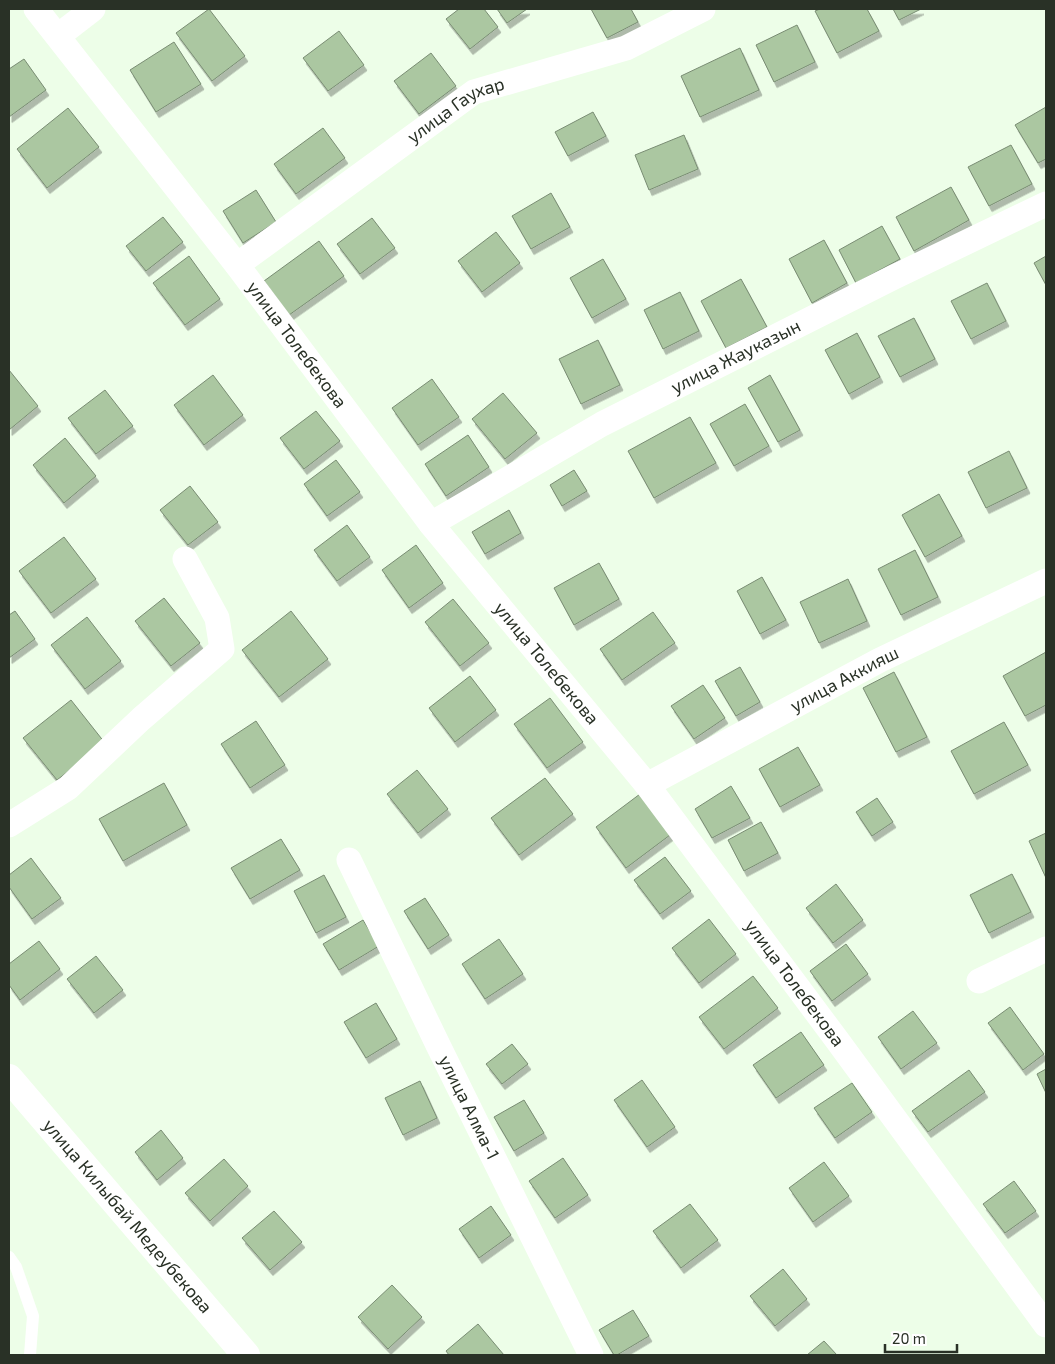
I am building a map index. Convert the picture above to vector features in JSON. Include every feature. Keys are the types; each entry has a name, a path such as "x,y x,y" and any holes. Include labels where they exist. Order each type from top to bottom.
{"main road":[{"name":"улица Килыбай Медеубекова","path":"9,1078 246,1355"}],"street":[{"name":"улица Толебекова","path":"36,9 237,265 431,524 647,785 1042,1312"},
{"path":"58,36 93,9"},
{"name":"улица Гаухар","path":"237,265 474,92 626,48 703,9"},
{"name":"улица Жауказын","path":"431,524 602,424 894,277 1046,204"},
{"path":"9,826 68,788 141,719 222,649 216,618 185,559"},
{"name":"улица Аккияш","path":"647,785 880,660 1046,581"},
{"name":"улица Алма-1","path":"349,860 450,1071 591,1355"},
{"path":"979,981 1046,949"}],"lane":[{"path":"9,1258 16,1267 32,1316 30,1355"}],"building":[{"path":"209,9 245,56 212,81 176,33"},
{"path":"459,9 484,9 498,27 470,49 446,19"},
{"path":"497,9 527,9 507,23"},
{"path":"591,9 631,9 638,22 607,38"},
{"path":"820,9 867,9 879,31 837,53 815,11"},
{"path":"893,9 921,9 899,20"},
{"path":"797,25 815,62 774,82 756,45"},
{"path":"339,31 364,65 328,91 303,58"},
{"path":"174,42 201,84 156,112 130,70"},
{"path":"740,48 759,90 700,117 681,76"},
{"path":"431,53 456,86 419,114 394,81"},
{"path":"24,59 46,90 9,117 9,69"},
{"path":"1046,107 1046,159 1038,163 1015,125"},
{"path":"68,108 99,147 47,188 17,149"},
{"path":"593,112 606,136 568,156 555,132"},
{"path":"323,128 345,158 296,194 274,164"},
{"path":"684,135 698,169 649,190 635,155"},
{"path":"1011,145 1032,184 989,206 968,167"},
{"path":"951,187 969,220 914,251 896,217"},
{"path":"256,190 276,222 243,243 223,211"},
{"path":"551,193 570,227 531,249 512,216"},
{"path":"163,217 183,242 146,271 126,246"},
{"path":"372,218 395,248 360,274 337,244"},
{"path":"882,226 900,259 856,283 839,250"},
{"path":"496,232 520,263 482,292 458,261"},
{"path":"824,240 847,283 812,303 789,259"},
{"path":"319,241 344,276 289,315 264,281"},
{"path":"189,256 220,299 185,325 153,283"},
{"path":"1046,256 1046,285 1034,263"},
{"path":"603,259 626,299 592,318 570,278"},
{"path":"741,279 767,327 726,348 701,301"},
{"path":"987,283 1006,321 971,339 951,301"},
{"path":"680,292 699,331 663,349 644,310"},
{"path":"914,318 935,359 900,377 878,336"},
{"path":"857,333 880,377 849,394 825,350"},
{"path":"598,340 620,385 581,404 559,359"},
{"path":"9,370 38,406 9,430"},
{"path":"213,375 243,415 204,445 174,405"},
{"path":"770,375 800,430 778,442 748,388"},
{"path":"432,379 459,417 418,445 392,408"},
{"path":"105,390 133,426 96,454 68,418"},
{"path":"503,393 537,433 505,459 472,419"},
{"path":"745,404 769,446 734,466 710,424"},
{"path":"316,411 340,441 304,469 280,438"},
{"path":"690,417 716,463 654,498 628,451"},
{"path":"468,435 489,467 446,496 425,464"},
{"path":"65,438 96,476 64,503 33,465"},
{"path":"1009,451 1027,488 986,508 968,472"},
{"path":"336,460 360,492 327,516 304,484"},
{"path":"574,470 587,491 562,506 550,485"},
{"path":"190,486 218,522 188,545 160,510"},
{"path":"939,494 962,536 925,557 902,515"},
{"path":"509,510 521,533 485,554 472,532"},
{"path":"347,525 370,557 337,581 314,550"},
{"path":"64,537 96,579 51,613 19,571"},
{"path":"416,545 443,583 409,608 382,570"},
{"path":"915,550 938,597 901,615 878,569"},
{"path":"599,563 619,599 574,625 554,588"},
{"path":"762,577 786,620 760,634 737,591"},
{"path":"848,579 867,621 819,643 800,602"},
{"path":"164,598 200,643 171,666 135,621"},
{"path":"453,599 489,643 460,666 425,622"},
{"path":"15,611 35,639 9,658 9,615"},
{"path":"291,611 328,659 279,697 242,650"},
{"path":"653,612 675,643 622,680 600,649"},
{"path":"87,617 121,661 85,689 51,645"},
{"path":"1046,652 1046,705 1025,716 1003,676"},
{"path":"740,667 760,702 736,716 715,681"},
{"path":"894,672 927,737 896,752 863,688"},
{"path":"470,676 496,710 455,742 429,708"},
{"path":"703,685 725,718 694,739 671,706"},
{"path":"550,698 583,742 547,768 514,724"},
{"path":"71,700 105,743 57,780 23,738"},
{"path":"256,721 285,765 250,788 221,744"},
{"path":"1004,722 1028,765 974,794 951,751"},
{"path":"798,747 820,785 780,807 759,769"},
{"path":"417,770 448,809 418,833 387,794"},
{"path":"545,778 573,814 519,855 491,818"},
{"path":"164,783 187,825 123,861 99,819"},
{"path":"731,786 750,818 712,838 695,809"},
{"path":"644,791 674,832 626,868 596,827"},
{"path":"877,798 893,822 872,836 856,812"},
{"path":"761,822 778,853 744,871 728,840"},
{"path":"1046,833 1046,878 1029,841"},
{"path":"281,839 300,870 250,899 231,868"},
{"path":"665,857 691,891 660,914 634,880"},
{"path":"31,858 61,898 32,919 9,887 9,875"},
{"path":"1012,874 1031,912 989,933 970,895"},
{"path":"324,875 346,917 316,933 294,891"},
{"path":"836,884 863,920 833,943 806,908"},
{"path":"425,898 449,935 428,949 404,911"},
{"path":"709,919 736,954 699,983 672,948"},
{"path":"363,920 379,946 339,970 323,944"},
{"path":"499,939 523,974 485,999 462,964"},
{"path":"39,941 60,969 20,1000 9,985 9,964"},
{"path":"846,944 868,974 832,1001 810,971"},
{"path":"96,956 123,990 94,1013 67,979"},
{"path":"753,976 778,1008 724,1049 699,1017"},
{"path":"376,1003 397,1039 366,1058 344,1022"},
{"path":"1010,1007 1044,1054 1023,1070 988,1023"},
{"path":"913,1011 937,1043 901,1069 878,1037"},
{"path":"801,1032 824,1065 776,1098 753,1065"},
{"path":"512,1044 528,1064 502,1084 486,1064"},
{"path":"1046,1069 1046,1093 1037,1074"},
{"path":"969,1070 985,1092 928,1132 912,1111"},
{"path":"642,1080 675,1127 647,1147 614,1100"},
{"path":"420,1081 437,1118 403,1135 385,1098"},
{"path":"852,1083 872,1112 835,1138 814,1108"},
{"path":"524,1100 544,1133 514,1151 494,1117"},
{"path":"161,1130 183,1158 157,1180 135,1152"},
{"path":"563,1158 588,1195 555,1218 529,1181"},
{"path":"224,1159 248,1186 210,1221 185,1193"},
{"path":"824,1162 849,1196 813,1222 789,1188"},
{"path":"1014,1181 1036,1211 1005,1233 983,1204"},
{"path":"690,1204 718,1240 681,1268 653,1231"},
{"path":"491,1206 511,1235 479,1258 459,1229"},
{"path":"274,1211 302,1242 270,1270 242,1238"},
{"path":"783,1269 807,1299 775,1326 750,1296"},
{"path":"392,1285 422,1317 388,1349 358,1317"},
{"path":"633,1310 649,1336 614,1355 599,1330"},
{"path":"478,1324 504,1355 449,1355 446,1351"},
{"path":"824,1341 837,1355 807,1355"}]}
